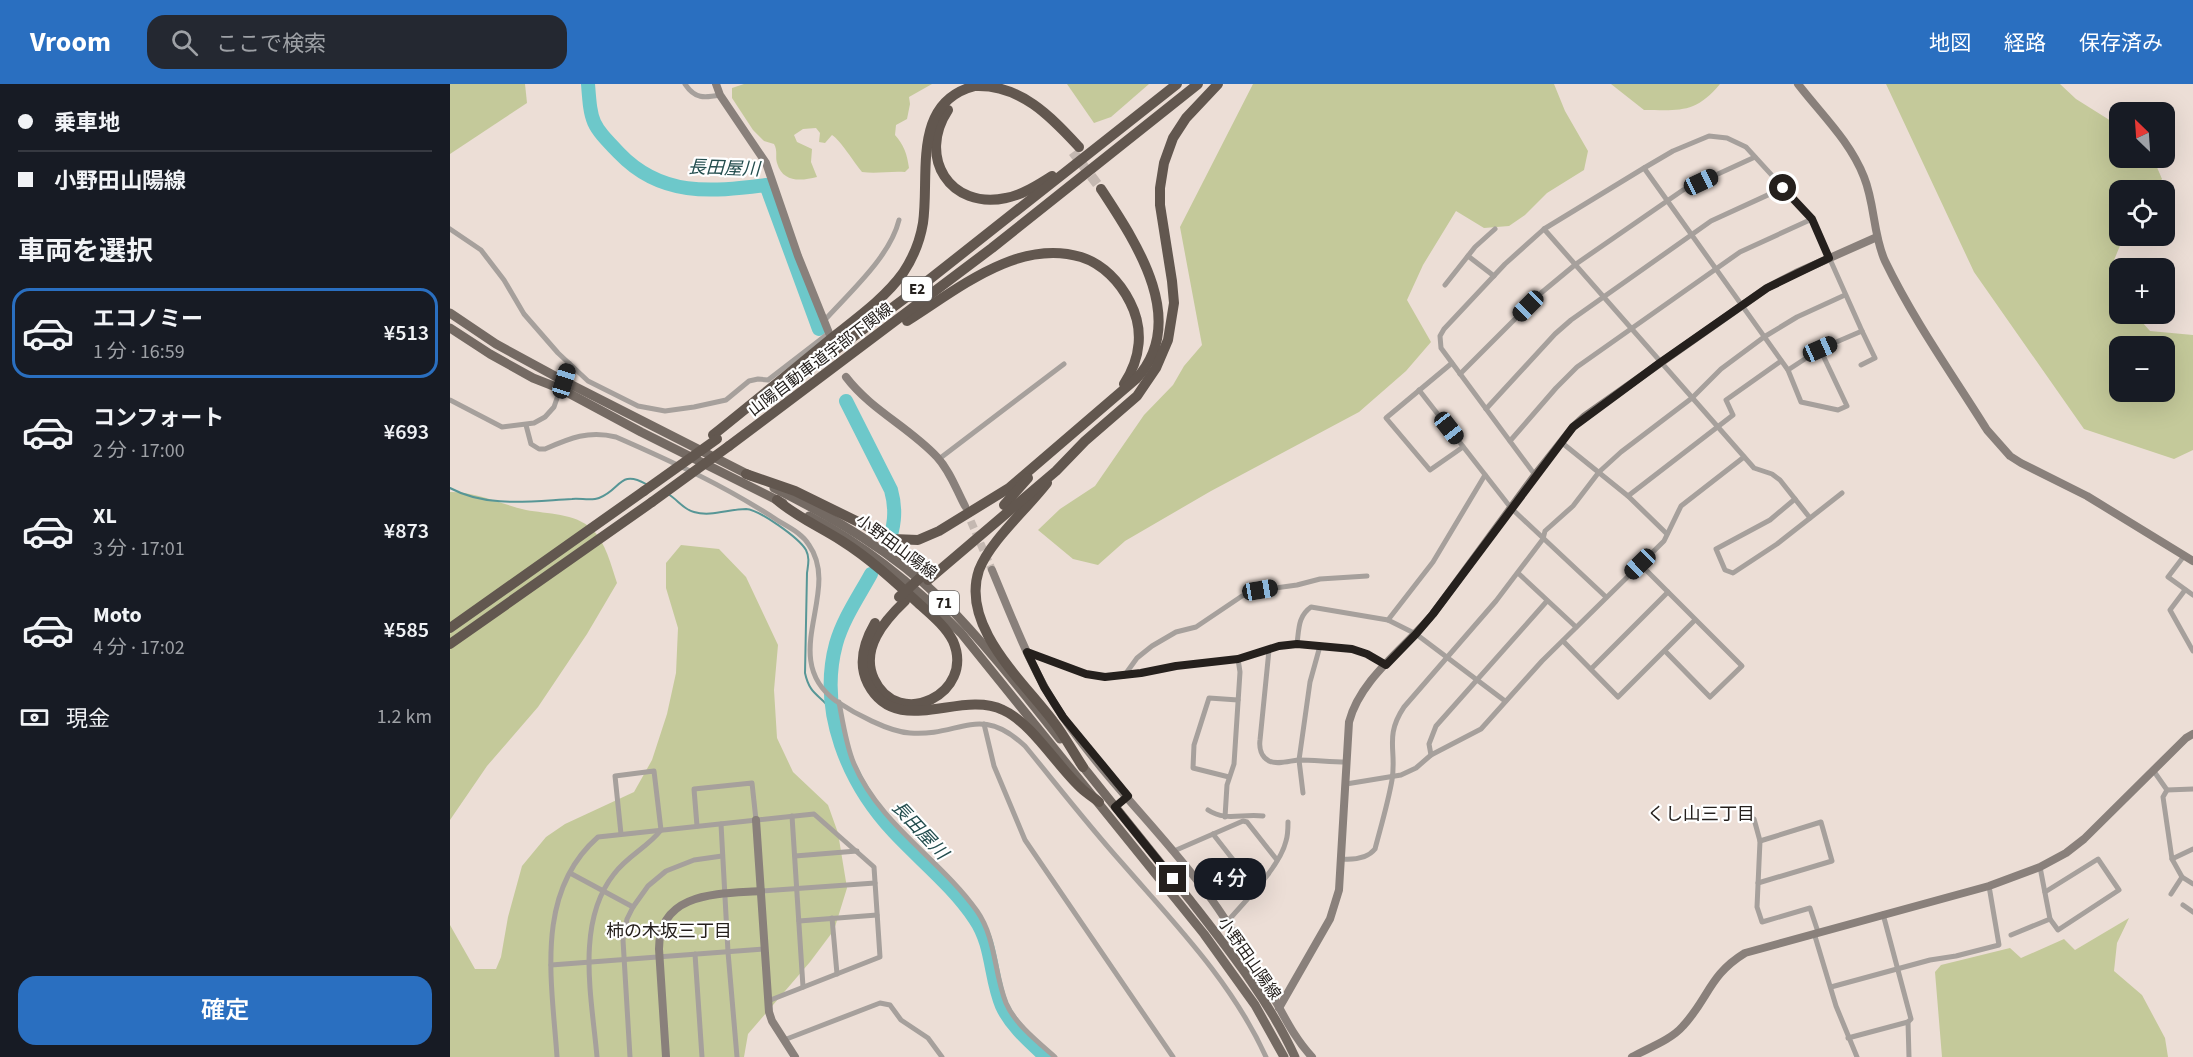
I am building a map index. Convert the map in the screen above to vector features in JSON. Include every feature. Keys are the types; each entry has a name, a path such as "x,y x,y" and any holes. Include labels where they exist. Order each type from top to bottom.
{"highway":[{"name":"山陽自動車道宇部下関線","path":"715,437 916,290 1177,84"},
{"name":"山陽自動車道宇部下関線","path":"450,644 652,502 853,354 992,248 1197,84"},
{"path":"1111,418 1137,396 1152,375 1164,350 1174,303 1160,205 1164,163 1173,138 1186,118 1218,84"},
{"path":"450,628 644,491 715,437 865,311 902,274 914,253 921,233 925,204 928,133 937,114 952,98 980,85 1002,86 1018,91 1042,109 1076,150 1025,103 1003,92 982,91 973,94 952,106 942,119 935,144 938,164 951,185 964,194 979,199 999,199 1014,195 1046,180 1114,134"},
{"path":"746,474 795,491 893,539 918,540 939,531 1009,488 1136,379 1148,362 1156,336 1158,308 1153,285 1141,254 1103,186 1126,215 1158,278 1164,311 1163,335 1155,362 1137,392 1056,471 925,578"},
{"path":"853,354 958,289 1002,265 1024,256 1043,252 1063,253 1087,259 1110,274 1127,294 1135,313 1139,329 1138,356 1133,371 1116,395"},
{"path":"1049,453 1008,501 902,599 880,616 866,641 862,660 863,670 875,694 886,704 907,711 929,711 973,704 985,704 1002,709 1023,725 1081,788 1099,802"},
{"path":"1056,471 989,552 980,570 976,584 976,596 982,622 996,649 1055,722 1083,767"},
{"path":"777,500 790,512 863,555 925,609 949,635 956,649 953,678 942,693 923,703 905,703 890,698 876,683 870,667 872,646 881,627 902,599"}],"main road":[{"name":"小野田山陽線","path":"450,313 496,344 641,432 777,500 861,546 933,605 986,662 1204,934 1256,1005 1284,1057"},
{"name":"小野田山陽線","path":"450,328 533,378 562,385 746,474 849,528 888,555 940,598 976,636 1083,767 1243,970 1288,1042 1294,1057"}],"street":[{"path":"685,84 701,98 720,95"},
{"path":"450,229 481,250 504,280 524,314 588,381 638,406 665,411 726,400 749,381 758,378 768,380 829,333 798,256 766,163 720,95 716,84"},
{"path":"1798,84 1853,153 1868,191 1877,237 1884,258 1907,303 1987,430 1999,445 2021,463 2087,496 2193,561"},
{"path":"1535,475 1441,348 1440,336 1494,276 1544,229 1673,151 1709,136 1737,141 1746,147 1812,219 1875,358 1861,365"},
{"path":"1460,374 1541,293 1576,264 1683,190 1755,157"},
{"path":"1644,168 1788,370 1801,402 1838,410 1847,406 1820,349"},
{"path":"1486,409 1555,334 1604,297 1711,221 1783,188"},
{"path":"1510,441 1577,367 1740,252 1812,219"},
{"path":"824,321 884,251 896,231 899,220"},
{"path":"1445,285 1468,256 1495,229"},
{"path":"1544,229 1754,468 1772,474 1780,480 1810,518"},
{"path":"1279,1008 1330,919 1339,890 1348,730 1352,711 1365,687 1416,634 1535,475 1585,416 1742,305 1796,273 1877,237"},
{"path":"1468,256 1494,276"},
{"path":"1341,859 1370,855 1375,849 1392,778 1393,728 1397,718 1518,573 1543,539 1545,531 1573,506 1599,472 1621,452 1692,398 1721,369 1764,337 1797,317 1845,295"},
{"path":"1788,370 1820,349 1862,331"},
{"path":"1628,496 1733,415 1726,400 1781,361"},
{"path":"450,400 502,427 540,421 549,414 569,363"},
{"path":"1452,363 1386,418 1430,470 1463,447"},
{"path":"939,459 1064,364"},
{"path":"846,377 867,401 921,441 939,459 964,506"},
{"path":"1419,390 1511,508 1606,597"},
{"path":"526,425 531,444 539,449 587,434 616,437 707,480 765,512 804,538 814,553 818,573 810,658 818,683 825,692 838,702 883,726 909,734 984,724 1006,730 1025,746 1101,839 1212,967 1245,1015 1266,1057"},
{"path":"1561,442 1628,496 1667,534"},
{"path":"1346,784 1392,778 1416,768 1431,755 1481,729 1576,627 1664,541 1680,506 1744,457"},
{"path":"1388,620 1433,562 1485,475"},
{"path":"1795,499 1770,520 1716,549 1725,570 1733,573 1777,544 1842,493"},
{"path":"2184,556 2169,577 2193,595"},
{"path":"1640,564 1742,666 1710,697 1665,651"},
{"path":"992,570 1027,652 1044,687 1063,717 1174,851 1227,922 1296,1038 1311,1057"},
{"path":"1518,573 1576,627"},
{"path":"1124,676 1137,658 1152,646 1176,632 1196,627 1242,596 1260,590 1320,579 1366,576"},
{"path":"2185,590 2170,610 2193,651"},
{"path":"1591,669 1668,592"},
{"path":"1431,755 1429,744 1436,726 1547,601"},
{"path":"1297,644 1301,617 1311,607 1388,620 1416,634 1505,701"},
{"path":"1563,641 1618,697 1695,620"},
{"path":"1027,652 1086,674 1105,677 1238,659 1279,646 1297,644 1352,649 1367,654 1386,665"},
{"path":"1303,793 1299,760 1310,682 1320,646"},
{"path":"1269,650 1260,748 1268,761 1275,763 1299,760 1346,762"},
{"path":"1225,817 1229,777 1234,764 1240,672 1238,659"},
{"path":"1229,777 1193,768 1194,745 1209,698 1238,700"},
{"path":"838,702 854,764 866,786 889,819 963,894 977,912 990,939 1003,994 1010,1010 1054,1057"},
{"path":"984,724 994,766 1025,840 1173,1057"},
{"path":"1632,1057 1682,1028 1715,978 1733,960 1746,953 1989,886 2040,867 2066,853 2084,839 2186,738 2193,734"},
{"path":"2153,770 2167,790"},
{"path":"597,1057 589,962 592,920 603,891 613,874 661,830 654,771 615,776 621,834"},
{"path":"697,826 694,789 752,783 768,1001 772,1021 795,1057"},
{"path":"2167,790 2193,789"},
{"path":"2167,790 2163,797 2172,859 2182,877 2193,884"},
{"path":"1115,807 1128,796"},
{"path":"1208,810 1217,816 1225,817 1263,816"},
{"path":"557,1057 551,965 552,924 556,905 570,873 578,858 598,837 814,814 874,867 880,957 768,1001"},
{"path":"792,816 803,987"},
{"path":"1754,819 1760,841 1757,908 1762,922 1810,908 1831,987 1848,1038 1857,1057"},
{"path":"1174,851 1243,821 1247,822 1276,861"},
{"path":"1227,922 1256,889 1276,861 1286,842 1288,822"},
{"path":"1758,883 1832,861 1821,822 1760,841"},
{"path":"721,824 737,1057"},
{"path":"1213,834 1256,889"},
{"path":"2172,859 2193,849"},
{"path":"795,856 857,851"},
{"path":"630,1057 623,959 625,929 633,907 648,886 666,871 694,860 722,856"},
{"path":"2040,867 2050,920 2058,930 2119,890 2098,859 2045,892"},
{"path":"570,873 633,907"},
{"path":"2171,894 2182,877"},
{"path":"666,1057 659,957 660,936 675,910 697,897 725,893 875,883"},
{"path":"1831,987 1999,945 1989,886"},
{"path":"2183,905 2193,912"},
{"path":"799,921 877,915"},
{"path":"1883,915 1911,1019 1908,1022 1909,1057"},
{"path":"832,918 837,974"},
{"path":"2011,934 2050,920"},
{"path":"551,965 764,949"},
{"path":"695,954 702,1057"},
{"path":"784,1040 816,1026 885,1003 894,1009 901,1020 928,1038 942,1057"},
{"path":"1848,1038 1908,1022"}],"green space":[{"path":"450,84 525,84 527,103 450,154"},
{"path":"744,84 932,84 909,97 907,119 896,125 895,135 903,146 909,168 905,172 862,172 832,135 825,143 819,142 820,133 816,128 803,129 794,135 797,142 812,149 811,162 817,177 799,180 788,177 780,170 774,144 764,141 753,130 732,98 732,88"},
{"path":"1067,84 1149,84 1111,117 1094,123"},
{"path":"1253,84 1554,84 1565,111 1588,151 1584,170 1547,193 1525,215 1509,226 1484,228 1456,211 1423,265 1407,300 1431,342 1406,371 1359,412 1211,491 1125,541 1098,565 1073,559 1038,530 1060,509 1095,486 1144,415 1173,385 1184,366 1202,345 1180,227"},
{"path":"1611,84 1720,84 1703,101 1686,108 1644,110"},
{"path":"1886,84 2060,84 2076,99 2109,120 2109,168 2157,168 2161,180 2109,180 2109,246 2120,246 2115,258 2109,258 2109,324 2144,324 2150,331 2193,335 2193,450 2174,459 2084,429 1974,272"},
{"path":"450,492 470,494 526,510 569,517 585,524 601,541 608,554 617,583 587,634 538,707 487,766 450,820"},
{"path":"681,545 719,549 746,577 778,645 774,690 777,738 793,772 828,805 838,833 847,888 834,930 810,962 748,1034 744,1057 450,1057 450,925 475,969 496,969 501,957 508,917 522,866 546,837 565,824 634,792 652,760 667,714 676,673 678,628 666,588 666,563"},
{"path":"2129,918 2117,943 2114,971 2142,995 2165,1038 2168,1057 1942,1057 1935,972 1941,965 2010,948 2021,958 2064,939 2075,950"}],"waterway":[{"name":"長田屋川","path":"588,84 590,107 598,129 619,153 652,178 669,184 706,190 766,185 819,329"},
{"name":"長田屋川","path":"846,401 891,490 894,519 887,548"},
{"path":"450,488 494,501 525,502 596,499 625,480 637,480 646,484"},
{"path":"668,494 690,511 713,513 746,509 760,514 779,525 806,550 808,562 805,673 813,691 832,711"},
{"name":"長田屋川","path":"871,574 843,626 836,644 831,669 834,720 841,745 851,769 878,813 957,896 975,919 985,940 1002,1006 1027,1040 1046,1057"}],"tunnel":[{"path":"1073,152 1101,189"},
{"path":"966,510 992,570"}],"district":[{"name":"くし山三丁目","path":"1701,814"},
{"name":"柿の木坂三丁目","path":"669,931"}],"route":[{"path":"1173,879 1115,807 1128,796 1094,758 1063,717 1044,687 1027,652 1086,674 1105,677 1238,659 1279,646 1297,644 1352,649 1367,654 1386,665 1433,614 1573,427 1585,416 1767,288 1829,258 1812,219 1783,188"}]}
